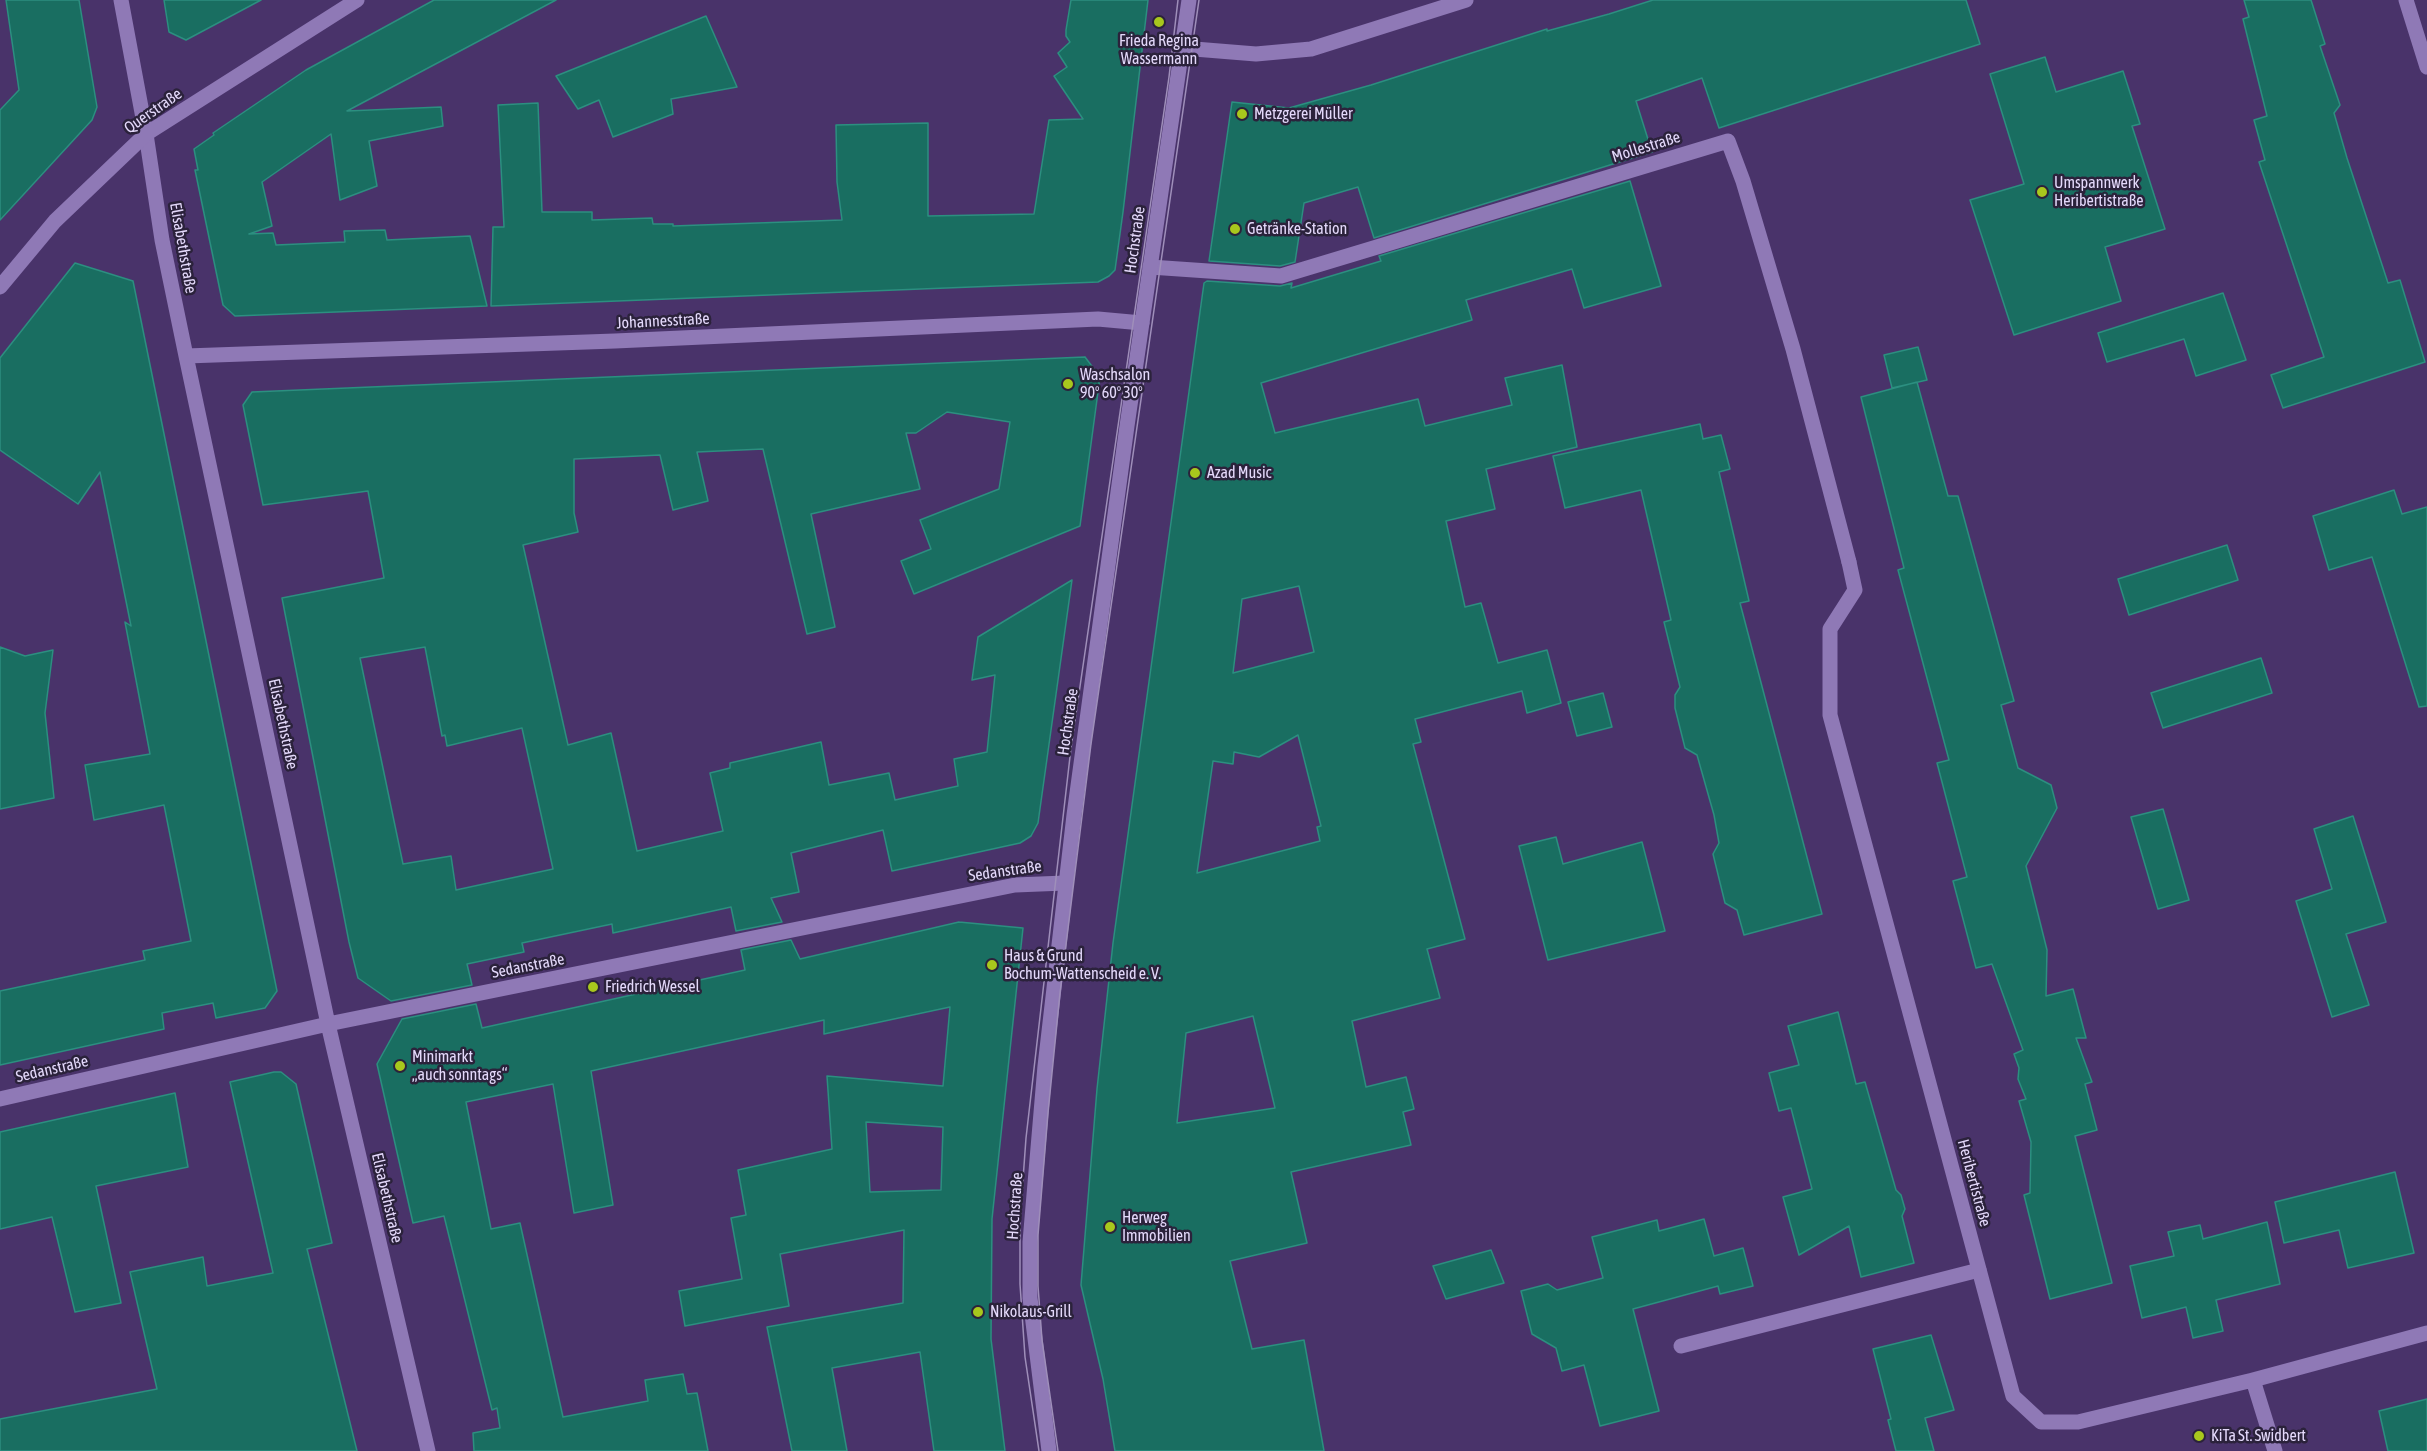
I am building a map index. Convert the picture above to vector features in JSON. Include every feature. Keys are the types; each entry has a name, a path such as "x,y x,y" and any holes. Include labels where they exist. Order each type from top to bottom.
{"street":[{"name":"Elisabethstraße","path":"121,0 146,134 162,240 186,356 328,1024 428,1451"},
{"name":"Querstraße","path":"0,286 55,221 146,134 357,0"},
{"name":"Hochstraße","path":"1049,1451 1030,1298 1030,1242 1045,1066 1065,883 1149,267 1189,0"},
{"path":"1182,48 1256,54 1311,49 1466,0"},
{"path":"2406,0 2427,67"},
{"name":"Mollestraße","path":"1149,267 1281,276 1728,141 1743,181 1793,349 1849,562"},
{"name":"Johannesstraße","path":"186,356 615,341 1098,319 1142,323"},
{"name":"Heribertistraße","path":"1849,562 1855,590 1830,628 1830,715 2013,1396 2041,1422 2078,1422 2253,1380 2427,1333"},
{"name":"Sedanstraße","path":"0,1099 328,1024 1014,885 1065,883"},
{"path":"1681,1346 1979,1270"},
{"path":"2253,1380 2275,1451"}],"building":[{"path":"6,0 79,0 97,107 92,120 0,220 0,110 19,90"},
{"path":"164,0 261,0 186,40 169,32"},
{"path":"434,0 556,0 347,111 441,107 443,126 369,141 377,186 340,200 331,134 262,182 272,226 249,234 273,233 276,245 345,242 344,231 385,230 387,240 470,236 487,306 235,316 223,305 195,170 198,170 194,149 214,135 213,133 306,70"},
{"path":"1071,0 1148,0 1115,270 1098,282 491,306 493,227 504,227 498,105 538,103 542,212 592,212 592,220 652,218 653,224 673,224 673,226 842,220 837,182 836,125 928,123 928,216 1034,214 1049,120 1083,119 1054,76 1067,67 1058,53 1070,42 1066,36 1066,30"},
{"path":"1653,0 1966,0 1980,44 1719,128 1702,78 1636,101 1652,152 1374,238 1358,187 1304,203 1295,262 1280,266 1209,261 1232,102 1289,108 1371,85 1547,29 1547,31"},
{"path":"2244,0 2311,0 2325,44 2320,46 2340,105 2334,113 2347,158 2388,283 2400,280 2425,362 2283,408 2271,375 2324,357 2259,162 2265,160 2254,120 2267,116 2243,19 2249,17"},
{"path":"706,16 737,87 671,99 673,114 613,137 599,100 578,109 556,76"},
{"name":"Umspannwerk Heribertistraße","path":"2045,57 2056,92 2123,71 2140,124 2132,126 2165,229 2105,247 2121,301 2014,335 1970,200 2024,184 1990,74"},
{"path":"1630,181 1661,286 1584,308 1572,269 1466,300 1472,320 1261,383 1275,433 1418,399 1425,426 1512,405 1505,378 1562,365 1577,447 1486,469 1495,509 1446,521 1465,607 1481,603 1498,663 1547,650 1561,703 1527,713 1522,691 1415,719 1421,742 1413,744 1465,939 1427,949 1440,998 1352,1021 1366,1087 1406,1077 1414,1109 1403,1112 1411,1145 1291,1172 1307,1243 1230,1261 1252,1349 1304,1340 1324,1451 1115,1451 1103,1379 1081,1285 1097,1089 1113,943 1204,283 1207,281 1280,286 1292,283 1291,288 1381,261 1379,256","holes":["1299,586 1314,652 1233,673 1242,599","1298,735 1321,826 1317,827 1320,841 1197,873 1213,761 1233,764 1234,752 1259,757","1253,1016 1275,1108 1177,1123 1186,1033"]},
{"path":"75,263 133,281 277,991 265,1008 216,1018 213,1003 162,1013 164,1029 0,1065 0,991 145,960 143,951 191,941 164,805 94,820 85,765 150,754 125,622 131,626 100,472 78,504 0,450 0,358"},
{"path":"2223,293 2246,360 2196,376 2184,339 2107,362 2098,333"},
{"path":"1918,347 1927,380 1892,388 1884,355"},
{"path":"1085,357 1100,377 1080,526 914,594 901,561 931,549 920,520 999,489 1010,422 947,412 916,433 906,433 920,489 811,514 835,627 807,634 763,449 697,452 708,501 673,510 660,455 574,459 574,513 578,532 523,545 568,745 611,733 637,851 723,831 710,773 730,768 730,763 821,742 829,785 889,773 895,800 958,786 954,759 987,752 995,675 972,680 978,637 1072,580 1038,823 1031,836 1020,843 892,871 883,830 791,853 799,892 771,898 782,922 736,931 731,907 613,933 612,924 522,943 524,952 467,964 472,985 391,1001 358,978 282,598 384,578 368,491 263,505 243,405 252,392","holes":["425,647 442,736 445,735 447,746 522,728 553,869 456,890 451,856 403,864 360,658"]},
{"path":"1917,382 1948,496 1958,496 2014,701 2001,705 2018,768 2051,785 2057,808 2026,866 2047,950 2046,996 2073,989 2086,1038 2076,1038 2092,1082 2085,1084 2097,1130 2075,1136 2112,1283 2050,1299 2024,1195 2030,1193 2031,1142 2019,1101 2026,1099 2018,1079 2019,1068 2014,1054 2023,1050 1992,964 1976,968 1953,881 1967,877 1937,763 1949,760 1898,570 1904,568 1861,397"},
{"path":"1700,424 1703,439 1721,435 1730,469 1719,472 1749,601 1740,603 1822,914 1744,935 1737,910 1725,903 1713,854 1719,843 1714,815 1697,755 1685,748 1675,708 1675,695 1680,687 1664,622 1671,620 1641,490 1565,508 1553,456"},
{"path":"2394,490 2402,514 2427,507 2427,706 2419,707 2372,557 2329,570 2313,516"},
{"path":"2227,545 2238,580 2129,615 2118,579"},
{"path":"0,647 25,656 53,650 45,713 54,798 0,809"},
{"path":"2261,658 2272,693 2163,728 2151,693"},
{"path":"1603,693 1612,727 1577,736 1568,702"},
{"path":"2163,809 2189,900 2158,909 2131,817"},
{"path":"2353,816 2386,922 2346,934 2369,1005 2332,1017 2296,901 2332,889 2314,829"},
{"path":"1556,837 1563,864 1642,842 1665,931 1548,960 1519,846"},
{"path":"959,922 1023,928 992,1219 991,1339 1005,1451 934,1451 920,1352 832,1368 847,1451 792,1451 767,1327 903,1303 904,1230 780,1254 789,1306 685,1326 679,1291 742,1279 731,1218 746,1215 738,1170 832,1149 827,1076 943,1086 950,1007 824,1034 824,1020 591,1071 613,1205 574,1213 553,1084 466,1102 491,1229 520,1223 563,1417 648,1401 645,1380 683,1374 687,1394 697,1393 708,1451 474,1451 473,1433 500,1428 497,1408 492,1410 444,1216 413,1223 377,1064 402,1019 476,1004 482,1028 745,970 741,950 791,940 800,959","holes":["866,1122 943,1127 941,1190 870,1192"]},
{"path":"1838,1012 1856,1084 1865,1082 1896,1190 1901,1195 1905,1209 1902,1216 1914,1263 1861,1277 1849,1226 1799,1255 1783,1197 1812,1189 1791,1108 1779,1111 1769,1073 1799,1065 1788,1026"},
{"path":"281,1072 296,1084 332,1243 307,1249 357,1451 0,1451 0,1419 157,1389 130,1272 203,1257 207,1286 273,1273 230,1082"},
{"path":"175,1093 188,1167 96,1186 121,1303 75,1312 52,1217 0,1229 0,1132"},
{"path":"2395,1172 2414,1253 2348,1268 2339,1230 2284,1243 2275,1202"},
{"path":"1704,1219 1714,1256 1743,1248 1753,1286 1720,1294 1718,1286 1633,1309 1659,1411 1600,1426 1584,1365 1562,1371 1556,1348 1532,1334 1521,1291 1548,1284 1557,1290 1603,1278 1592,1237 1657,1220 1659,1231"},
{"path":"2267,1222 2280,1284 2216,1300 2223,1331 2193,1338 2186,1307 2142,1318 2130,1266 2174,1256 2168,1232 2200,1225 2203,1239"},
{"path":"1491,1250 1504,1283 1446,1299 1433,1266"},
{"path":"1931,1335 1954,1410 1925,1418 1934,1451 1896,1451 1888,1420 1891,1419 1873,1349"},
{"path":"2427,1399 2427,1451 2388,1451 2379,1411"}],"tram line":[{"path":"1039,1451 1025,1357 1020,1284 1020,1221 1026,1138 1071,748 1169,77 1178,0"},
{"path":"1058,1451 1042,1340 1038,1286 1038,1235 1048,1113 1060,993 1091,744 1199,0"}],"place":[{"name":"Frieda Regina Wassermann","path":"1159,22"},
{"name":"Metzgerei Müller","path":"1242,114"},
{"name":"Umspannwerk Heribertistraße","path":"2042,192"},
{"name":"Getränke-Station","path":"1235,229"},
{"name":"Waschsalon 90° 60° 30°","path":"1068,384"},
{"name":"Azad Music","path":"1195,473"},
{"name":"Haus & Grund Bochum-Wattenscheid e. V.","path":"992,965"},
{"name":"Friedrich Wessel","path":"593,987"},
{"name":"Minimarkt „auch sonntags“","path":"400,1066"},
{"name":"Herweg Immobilien","path":"1110,1227"},
{"name":"Nikolaus-Grill","path":"978,1312"},
{"name":"KiTa St. Swidbert","path":"2199,1436"}]}
